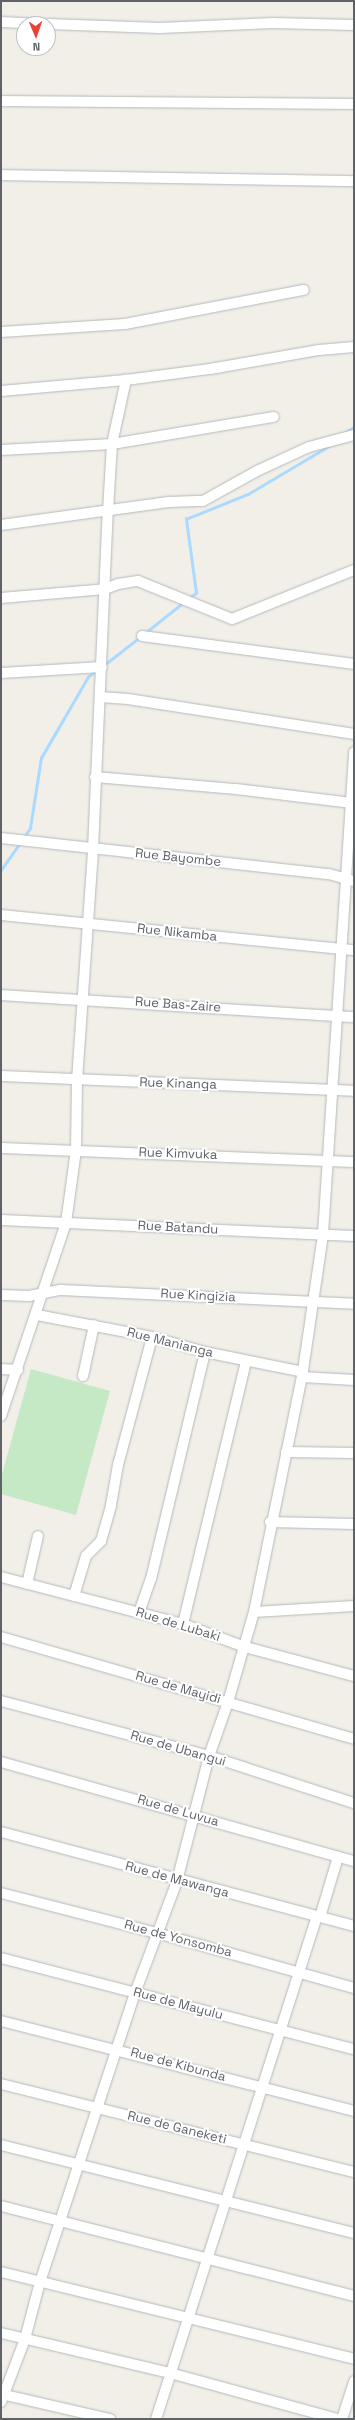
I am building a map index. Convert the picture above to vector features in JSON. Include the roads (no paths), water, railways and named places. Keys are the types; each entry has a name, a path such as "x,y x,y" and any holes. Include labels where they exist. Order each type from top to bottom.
{"street":[{"path":"1,22 16,23"},
{"path":"56,24 160,28 273,23 354,25"},
{"path":"1,101 354,104"},
{"path":"1,175 354,181"},
{"path":"1,332 110,326 304,290"},
{"path":"1,391 126,380 210,369 319,350 354,347"},
{"path":"1,1416 37,1315 66,1223 76,1150 77,1080 81,999 93,849 95,777 102,668 112,444 126,380"},
{"path":"1,450 112,444 274,417"},
{"path":"1,525 170,502 203,501 259,470 309,447 354,435"},
{"path":"1,598 106,589 118,584 138,581 232,619 354,570"},
{"path":"142,636 354,664"},
{"path":"1,672 102,668"},
{"path":"100,697 128,699 354,734"},
{"path":"110,2419 2,2397 25,2339 40,2282 62,2221 135,1993 177,1881 209,1756 228,1702 254,1612 270,1522 302,1375 323,1234 335,1016 341,949 350,881 354,752"},
{"path":"95,777 236,789 352,807"},
{"name":"Rue Bayombe","path":"1,838 329,874 350,881"},
{"name":"Rue Nikamba","path":"1,915 354,950"},
{"name":"Rue Bas-Zaire","path":"1,995 354,1017"},
{"name":"Rue Kinanga","path":"1,1076 354,1091"},
{"name":"Rue Kimvuka","path":"1,1148 354,1162"},
{"name":"Rue Batandu","path":"1,1220 354,1236"},
{"name":"Rue Kingizia","path":"1,1295 29,1296 61,1290 354,1304"},
{"name":"Rue Manianga","path":"37,1315 152,1337 205,1352 302,1375 354,1380"},
{"path":"83,1376 94,1325"},
{"path":"74,1596 86,1556 101,1541 111,1505 118,1465 152,1337"},
{"path":"139,1613 151,1579 205,1352"},
{"path":"183,1624 246,1361"},
{"path":"1,1369 18,1370"},
{"path":"286,1452 354,1453"},
{"path":"270,1522 354,1524"},
{"path":"27,1584 38,1536"},
{"name":"Rue de Lubaki","path":"1,1577 183,1624 245,1646 354,1676"},
{"path":"254,1612 354,1606"},
{"name":"Rue de Mayidi","path":"1,1638 354,1739"},
{"name":"Rue de Ubangui","path":"1,1701 209,1756 354,1803"},
{"name":"Rue de Luvua","path":"1,1762 354,1861"},
{"name":"Rue de Mawanga","path":"1,1832 177,1881 354,1926"},
{"path":"156,2419 298,1973 338,1857"},
{"name":"Rue de Yonsomba","path":"1,1893 157,1933 354,1988"},
{"name":"Rue de Mayulu","path":"1,1958 354,2050"},
{"name":"Rue de Kibunda","path":"1,2021 118,2049 354,2111"},
{"name":"Rue de Ganeketi","path":"1,2084 354,2172"},
{"path":"1,2145 80,2166 354,2233"},
{"path":"1,2206 354,2296"},
{"path":"1,2272 354,2359"},
{"path":"1,2333 170,2373 338,2419"},
{"path":"342,2419 354,2382"}],"waterway":[{"path":"345,433 354,427"},
{"path":"189,598 196,593 186,519 248,494 329,446"},
{"path":"145,633 184,602"},
{"path":"104,665 140,637"},
{"path":"24,837 30,828 41,758 88,677 95,671"},
{"path":"1,870 20,843"}]}
